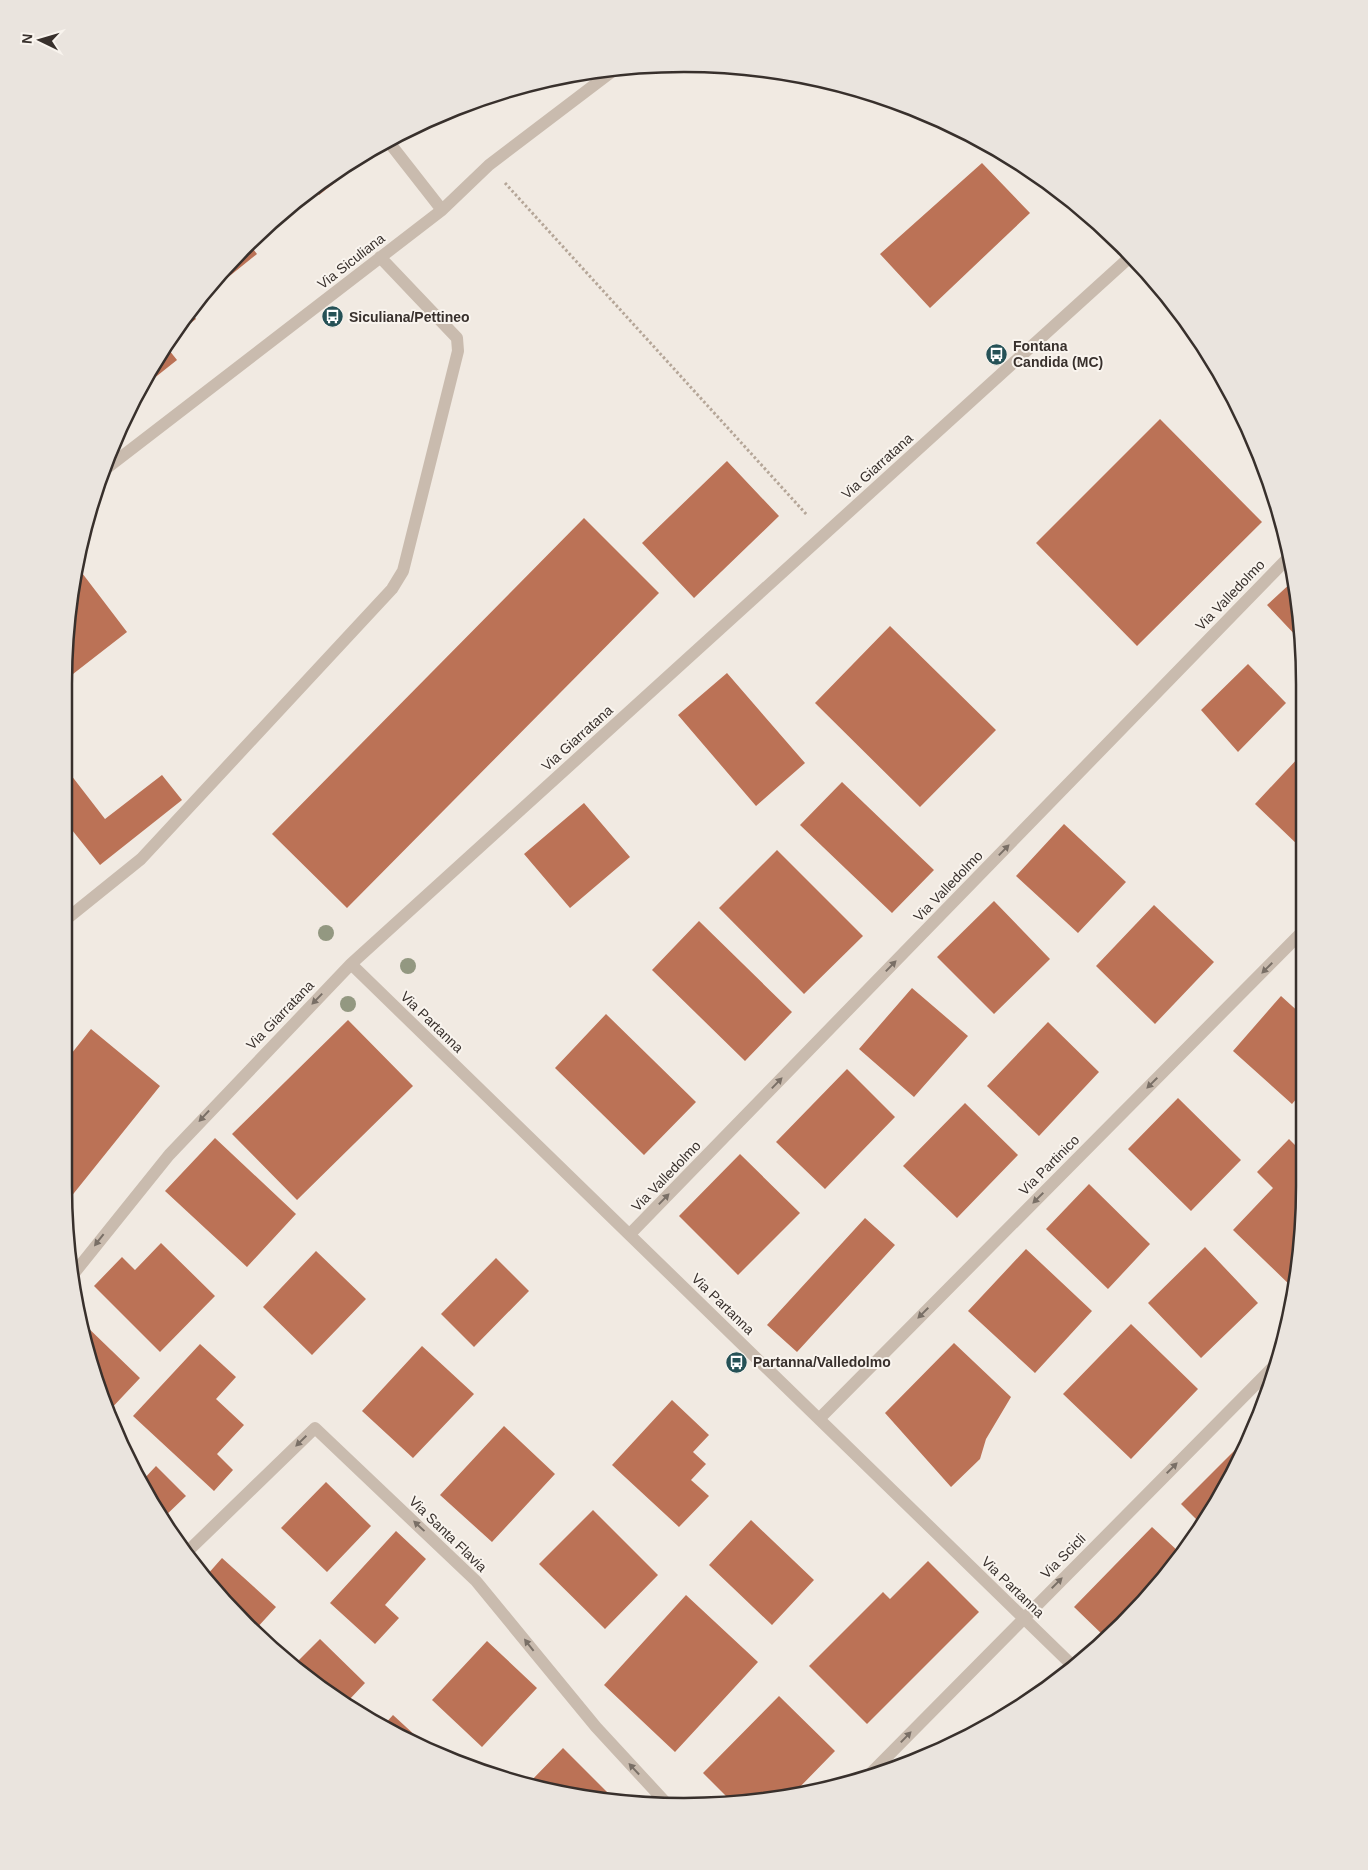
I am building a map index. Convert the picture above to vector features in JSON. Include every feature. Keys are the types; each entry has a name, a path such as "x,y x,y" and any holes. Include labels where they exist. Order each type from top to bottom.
{"street":[{"name":"Via Siculiana","path":"114,462 442,210 489,165 603,78"},
{"path":"392,147 442,210"},
{"path":"72,915 141,859 392,589 403,571 458,351 457,338 380,257"},
{"name":"Via Giarratana","path":"78,1268 169,1155 351,964 1125,261"},
{"name":"Via Valledolmo","path":"630,1234 1283,562"},
{"name":"Via Partinico","path":"819,1418 1296,938"},
{"name":"Via Partanna","path":"351,964 1068,1661"},
{"name":"Via Scicli","path":"878,1766 1266,1374"},
{"name":"Via Santa Flavia","path":"192,1548 315,1428 476,1581 601,1733 660,1797"}],"path":[{"path":"489,165 824,534"}],"building":[{"path":"982,163 1030,213 930,308 880,254"},
{"path":"254,250 257,254 226,279"},
{"path":"171,352 177,360 154,378"},
{"path":"1160,419 1262,522 1137,646 1036,543"},
{"path":"727,461 779,516 694,598 642,543"},
{"path":"584,518 659,593 347,908 272,834"},
{"path":"83,574 127,632 72,674 78,604"},
{"path":"1287,586 1293,632 1267,605"},
{"path":"890,626 996,730 920,807 815,703"},
{"path":"1248,664 1286,703 1238,752 1201,710"},
{"path":"727,673 805,763 756,806 678,715"},
{"path":"1296,760 1296,843 1255,804"},
{"path":"162,775 182,800 100,865 72,830 72,776 105,819"},
{"path":"842,782 934,870 892,913 800,825"},
{"path":"584,803 630,857 570,908 524,854"},
{"path":"1064,824 1126,882 1078,933 1016,876"},
{"path":"777,850 863,936 804,994 719,908"},
{"path":"994,901 1050,959 994,1014 937,957"},
{"path":"1154,905 1214,962 1155,1024 1096,966"},
{"path":"699,921 792,1012 745,1061 652,970"},
{"path":"912,988 968,1036 914,1097 859,1049"},
{"path":"1281,996 1296,1010 1296,1099 1292,1104 1233,1051"},
{"path":"606,1014 696,1102 644,1155 555,1068"},
{"path":"348,1020 413,1086 297,1200 232,1134"},
{"path":"1048,1022 1099,1072 1039,1136 987,1086"},
{"path":"91,1029 160,1086 72,1195 72,1186 72,1053"},
{"path":"847,1069 895,1117 825,1189 776,1142"},
{"path":"1178,1098 1241,1160 1191,1211 1128,1149"},
{"path":"965,1103 1018,1155 957,1218 903,1166"},
{"path":"215,1138 296,1214 247,1267 165,1191"},
{"path":"1289,1139 1296,1146 1294,1226 1287,1283 1233,1230 1273,1188 1257,1172"},
{"path":"740,1154 800,1213 738,1275 679,1216"},
{"path":"1089,1184 1150,1244 1108,1289 1046,1229"},
{"path":"865,1218 895,1245 797,1352 767,1325"},
{"path":"161,1243 215,1296 160,1352 94,1286 122,1257 135,1270"},
{"path":"1205,1247 1258,1303 1201,1358 1148,1303"},
{"path":"1026,1249 1092,1311 1035,1373 968,1311"},
{"path":"316,1251 366,1299 312,1355 263,1307"},
{"path":"496,1258 529,1291 474,1347 441,1314"},
{"path":"1131,1324 1198,1389 1131,1459 1063,1394"},
{"path":"90,1329 140,1378 114,1406"},
{"path":"954,1343 1011,1397 986,1439 980,1459 951,1487 885,1413"},
{"path":"200,1344 236,1377 216,1399 244,1425 217,1454 233,1470 214,1491 133,1416"},
{"path":"422,1346 474,1394 413,1458 362,1411"},
{"path":"672,1400 709,1435 693,1452 706,1464 691,1480 709,1496 679,1527 612,1465"},
{"path":"504,1426 555,1474 492,1542 440,1495"},
{"path":"1235,1450 1214,1492 1196,1519 1181,1504"},
{"path":"156,1466 186,1496 168,1513 146,1476"},
{"path":"326,1482 371,1526 327,1572 281,1528"},
{"path":"593,1510 658,1575 605,1629 539,1564"},
{"path":"751,1520 814,1580 772,1625 709,1565"},
{"path":"1152,1527 1176,1549 1144,1589 1101,1633 1074,1607"},
{"path":"396,1531 426,1559 385,1605 399,1618 375,1644 330,1603"},
{"path":"222,1558 276,1607 259,1625 210,1572"},
{"path":"928,1561 979,1612 867,1724 809,1666 883,1592 890,1599"},
{"path":"686,1595 758,1662 675,1752 604,1685"},
{"path":"320,1639 365,1683 351,1698 299,1660"},
{"path":"487,1641 537,1688 482,1747 432,1700"},
{"path":"779,1696 835,1751 800,1786 726,1796 703,1773"},
{"path":"393,1715 413,1734 388,1721"},
{"path":"563,1748 607,1792 565,1786 533,1779"}],"place":[{"name":"Siculiana/Pettineo","path":"333,317"},
{"name":"Fontana Candida (MC)","path":"997,354"},
{"name":"Partanna/Valledolmo","path":"737,1362"}]}
